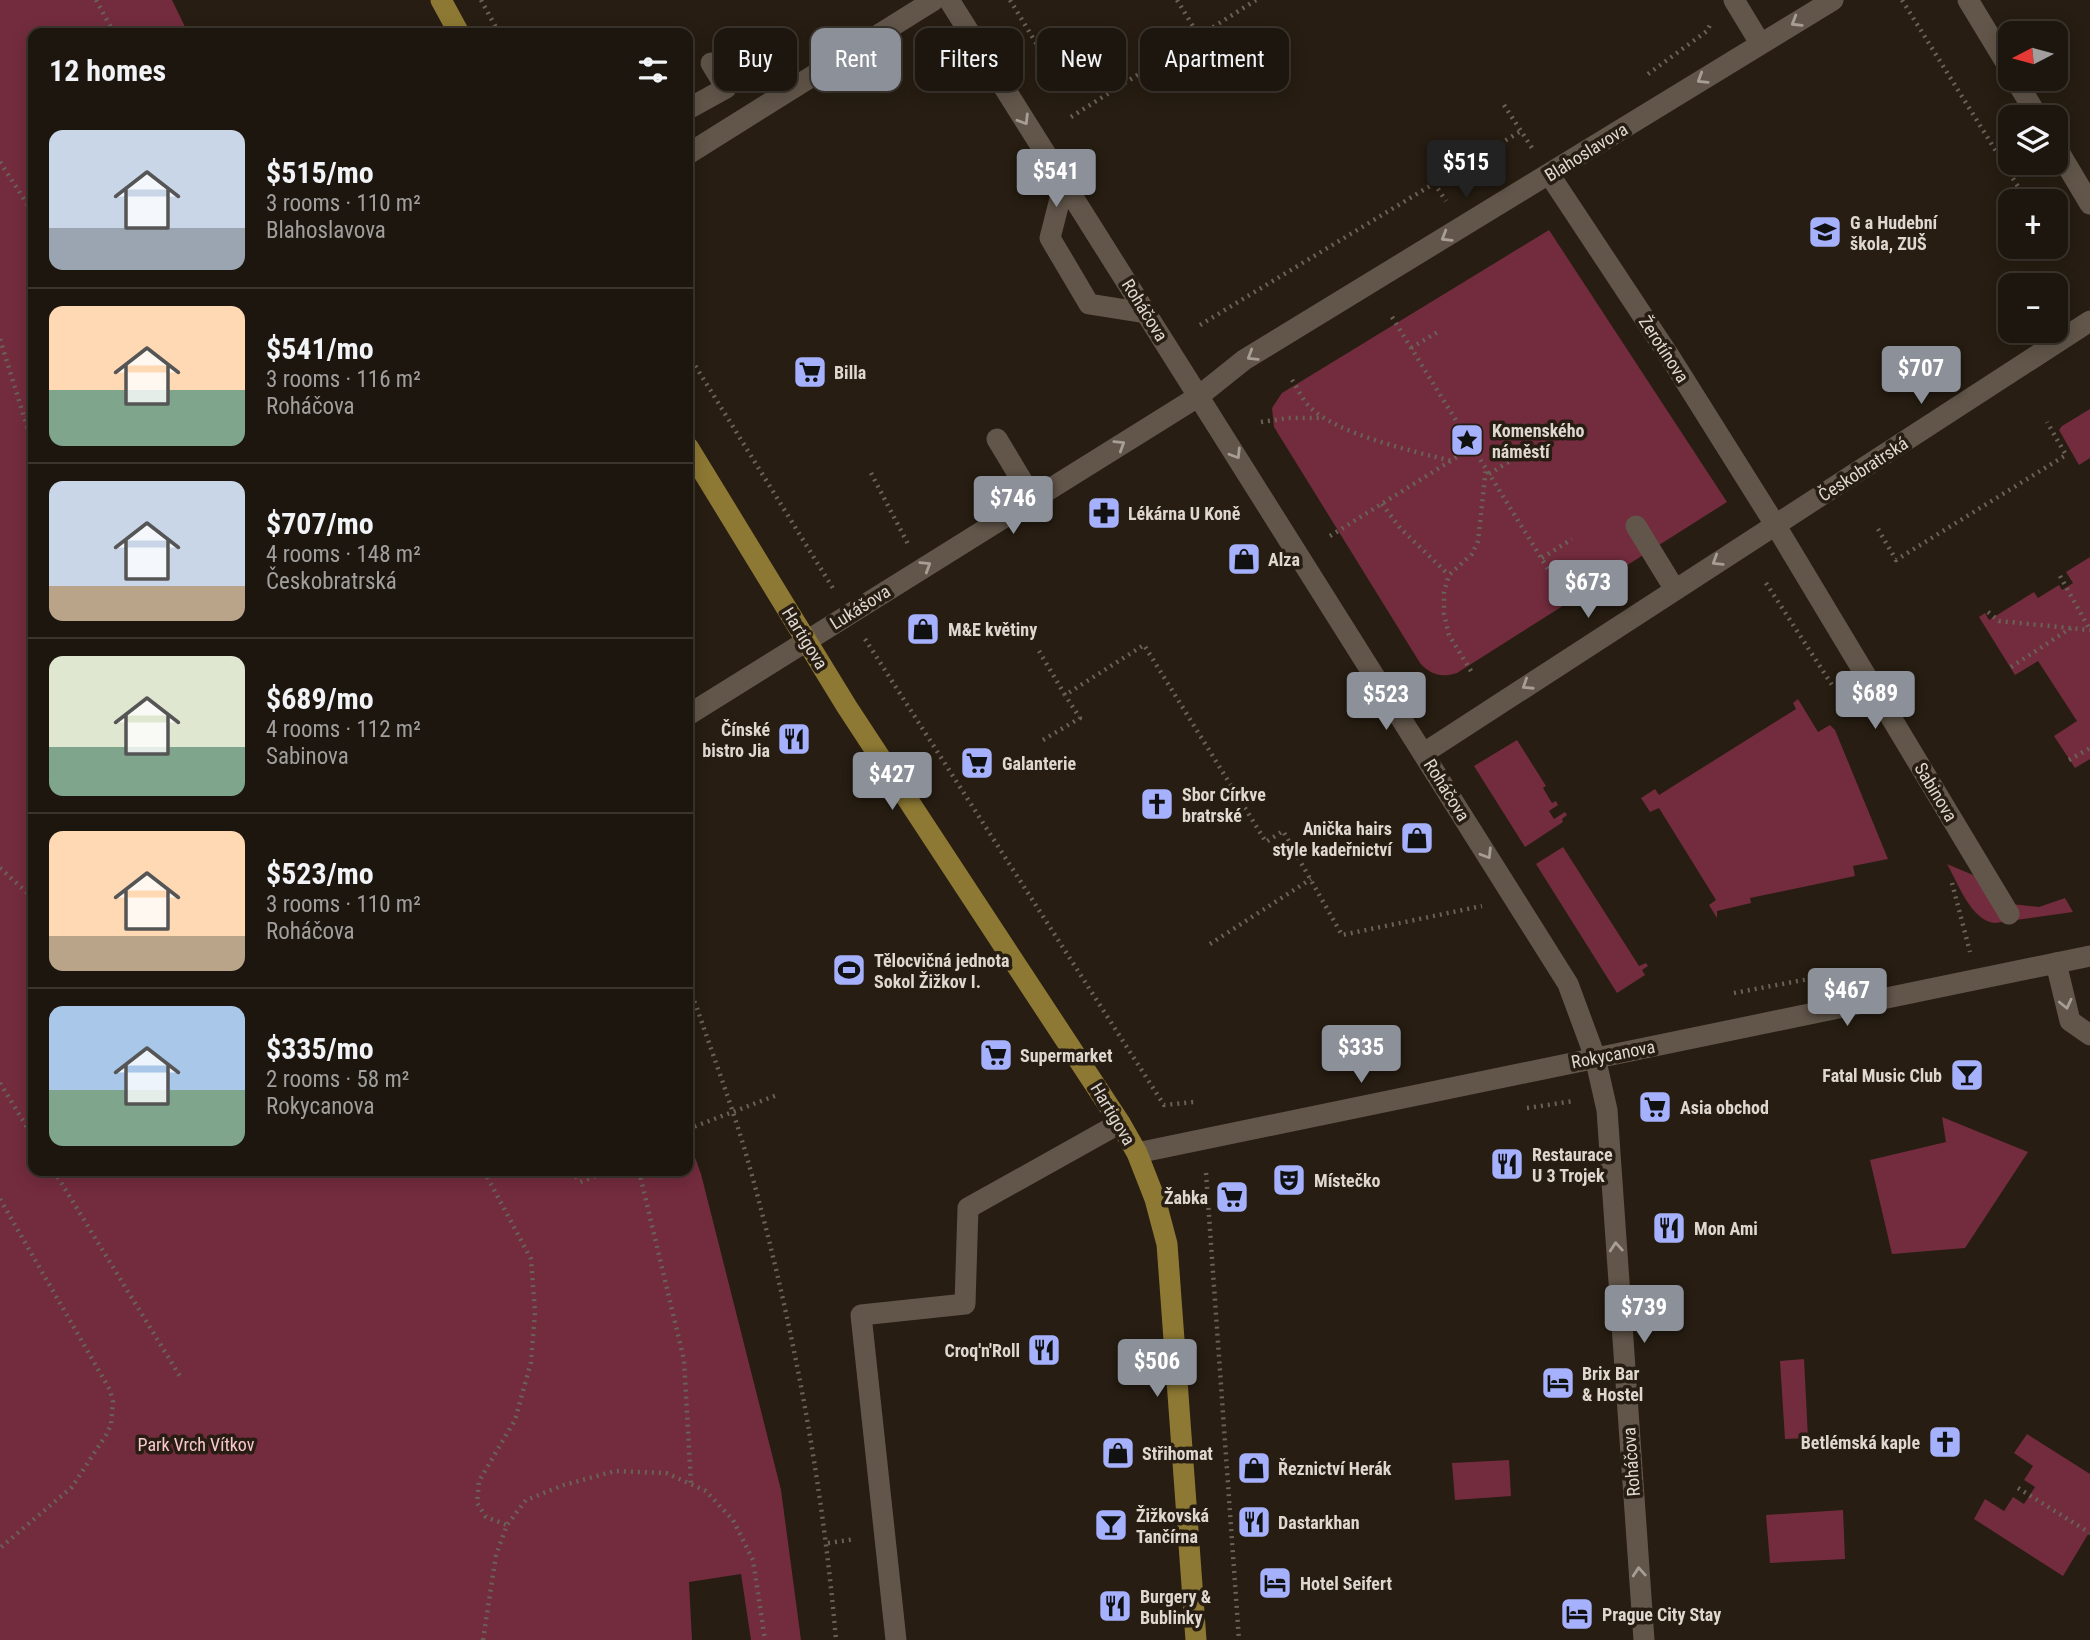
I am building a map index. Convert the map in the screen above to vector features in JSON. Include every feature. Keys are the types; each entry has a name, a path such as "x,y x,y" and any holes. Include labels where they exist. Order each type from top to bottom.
{"main road":[{"path":"441,0 455,28"},
{"name":"Hartigova","path":"693,455 806,641 1137,1153 1155,1199 1167,1244 1196,1640"}],"street":[{"path":"693,151 934,0"},
{"name":"Roháčova","path":"949,0 1568,984 1595,1057 1607,1110 1644,1640"},
{"path":"1734,0 1760,43"},
{"name":"Blahoslavova","path":"1199,396 1244,360 1833,0"},
{"path":"1968,0 1998,50"},
{"path":"693,106 726,88 711,63"},
{"path":"2068,167 2090,204"},
{"name":"Žerotínova","path":"1549,174 1670,357 1776,526"},
{"path":"1064,183 1050,238 1089,304 1146,313"},
{"name":"Českobratrská","path":"1776,526 2090,321"},
{"name":"Lukášova","path":"693,712 1199,396"},
{"path":"997,439 1033,499"},
{"path":"1636,526 1674,588"},
{"path":"1423,753 1674,588 1776,526"},
{"name":"Sabinova","path":"1776,526 2009,914"},
{"name":"Rokycanova","path":"1137,1153 2090,956"},
{"path":"2056,963 2070,1021 2090,1035"},
{"path":"896,1640 862,1315 965,1304 968,1208 1120,1123"}],"path":[{"path":"96,0 111,28"},
{"path":"481,0 496,28"},
{"path":"1010,0 1037,45"},
{"path":"1177,0 1194,28"},
{"path":"1212,28 1256,0"},
{"path":"1902,0 2020,189"},
{"path":"1071,117 1140,73"},
{"path":"1504,105 1534,151"},
{"path":"1200,325 1521,131"},
{"path":"0,162 28,205"},
{"path":"1434,183 1448,205"},
{"path":"1392,317 1569,603"},
{"path":"1411,348 1441,330"},
{"path":"0,339 28,430"},
{"path":"693,362 849,614 1164,1105 1194,1102"},
{"path":"1292,380 1308,405 1323,418 1379,441 1451,461"},
{"path":"1261,422 1288,418 1323,418"},
{"path":"1878,529 1896,560 2066,455 2047,422"},
{"path":"1331,536 1473,447"},
{"path":"1489,474 1520,455"},
{"path":"1471,671 1449,635 1444,614 1444,592 1449,575 1472,554 1478,541 1486,468"},
{"path":"872,473 908,545"},
{"path":"1382,504 1400,528 1449,575"},
{"path":"1542,558 1572,539"},
{"path":"2060,576 2090,630"},
{"path":"1988,612 1999,621 2090,630"},
{"path":"2011,667 2071,628"},
{"path":"1065,695 1144,645 1266,842 1283,831 1342,934 1482,906"},
{"path":"1039,651 1080,718 1043,740"},
{"path":"2069,760 2090,748"},
{"path":"0,869 28,894"},
{"path":"1951,877 1977,979"},
{"path":"1210,944 1311,879"},
{"path":"1734,993 1846,972"},
{"path":"693,1000 747,1160 788,1323 811,1437 828,1542 836,1640"},
{"path":"0,1083 28,1129"},
{"path":"693,1127 777,1095"},
{"path":"1527,1108 1574,1100 1587,1111 1607,1110"},
{"path":"1206,1173 1239,1640"},
{"path":"57,1176 181,1378"},
{"path":"488,1176 531,1259 536,1312 531,1362 514,1420 479,1481 477,1503 486,1517 507,1525"},
{"path":"576,1176 580,1182 596,1176"},
{"path":"640,1176 684,1360 691,1484"},
{"path":"0,1199 110,1390 113,1402 113,1415 106,1435 72,1487 0,1548"},
{"path":"483,1640 496,1555 507,1525 526,1500 564,1485 615,1471 666,1473 706,1491 733,1520 753,1560 765,1640"},
{"path":"2018,1488 2090,1533"}],"green space":[{"name":"Park Vrch Vítkov","path":"0,0 172,0 186,28 28,28 28,1176 693,1176 693,1152 701,1174 781,1490 801,1640 751,1640 741,1574 689,1582 692,1640 0,1640"},
{"path":"1549,230 1727,502 1457,673 1437,674 1420,663 1274,427 1272,408 1282,393"},
{"path":"2090,409 2090,458 2079,465 2059,430"},
{"path":"2090,557 2090,759 2075,768 2054,736 2077,721 2038,661 2015,675 1979,617 1985,613 1989,620 2034,592 2038,598 2059,585 2062,590 2073,583 2066,572"},
{"path":"1798,699 1818,732 1830,725 1835,730 1888,859 1853,866 1855,876 1750,898 1751,903 1717,911 1717,918 1709,905 1716,900 1659,808 1650,812 1641,798 1655,789 1659,795 1796,709 1793,703"},
{"path":"1517,740 1546,786 1543,788 1552,803 1556,801 1558,805 1549,811 1554,819 1565,812 1567,815 1562,819 1563,822 1525,847 1474,766"},
{"path":"1563,847 1639,966 1646,963 1648,966 1642,970 1645,975 1617,993 1536,864"},
{"path":"1947,864 1973,875 1994,895 2011,904 2039,907 2065,898 2073,912 1995,923 1986,921 1966,900"},
{"path":"1942,1117 2028,1152 1965,1248 1892,1254 1870,1160 1946,1142"},
{"path":"1804,1359 1808,1438 1785,1439 1780,1361"},
{"path":"2027,1434 2090,1474 2090,1531 2063,1576 1974,1519 1985,1499 2004,1511 2013,1497 2024,1504 2035,1487 2024,1480 2033,1466 2014,1453"},
{"path":"1509,1460 1511,1496 1455,1500 1452,1463"},
{"path":"1843,1510 1845,1559 1770,1563 1766,1515"}],"place":[{"name":"G a Hudební škola, ZUŠ","path":"1825,232"},
{"name":"Billa","path":"810,372"},
{"name":"Komenského náměstí","path":"1467,440"},
{"name":"Lékárna U Koně","path":"1104,513"},
{"name":"Alza","path":"1244,559"},
{"name":"M&E květiny","path":"923,629"},
{"name":"Čínské bistro Jia","path":"794,739"},
{"name":"Galanterie","path":"977,763"},
{"name":"Sbor Církve bratrské","path":"1157,804"},
{"name":"Anička hairs style kadeřnictví","path":"1417,838"},
{"name":"Tělocvičná jednota Sokol Žižkov I.","path":"849,970"},
{"name":"Supermarket","path":"996,1055"},
{"name":"Fatal Music Club","path":"1967,1075"},
{"name":"Asia obchod","path":"1655,1107"},
{"name":"Restaurace U 3 Trojek","path":"1507,1164"},
{"name":"Místečko","path":"1289,1180"},
{"name":"Žabka","path":"1232,1197"},
{"name":"Mon Ami","path":"1669,1228"},
{"name":"Croq'n'Roll","path":"1044,1350"},
{"name":"Brix Bar & Hostel","path":"1558,1383"},
{"name":"Betlémská kaple","path":"1945,1442"},
{"name":"Střihomat","path":"1118,1453"},
{"name":"Řeznictví Herák","path":"1254,1468"},
{"name":"Dastarkhan","path":"1254,1522"},
{"name":"Žižkovská Tančírna","path":"1111,1525"},
{"name":"Hotel Seifert","path":"1275,1583"},
{"name":"Burgery & Bublinky","path":"1115,1606"},
{"name":"Prague City Stay","path":"1577,1614"}]}
